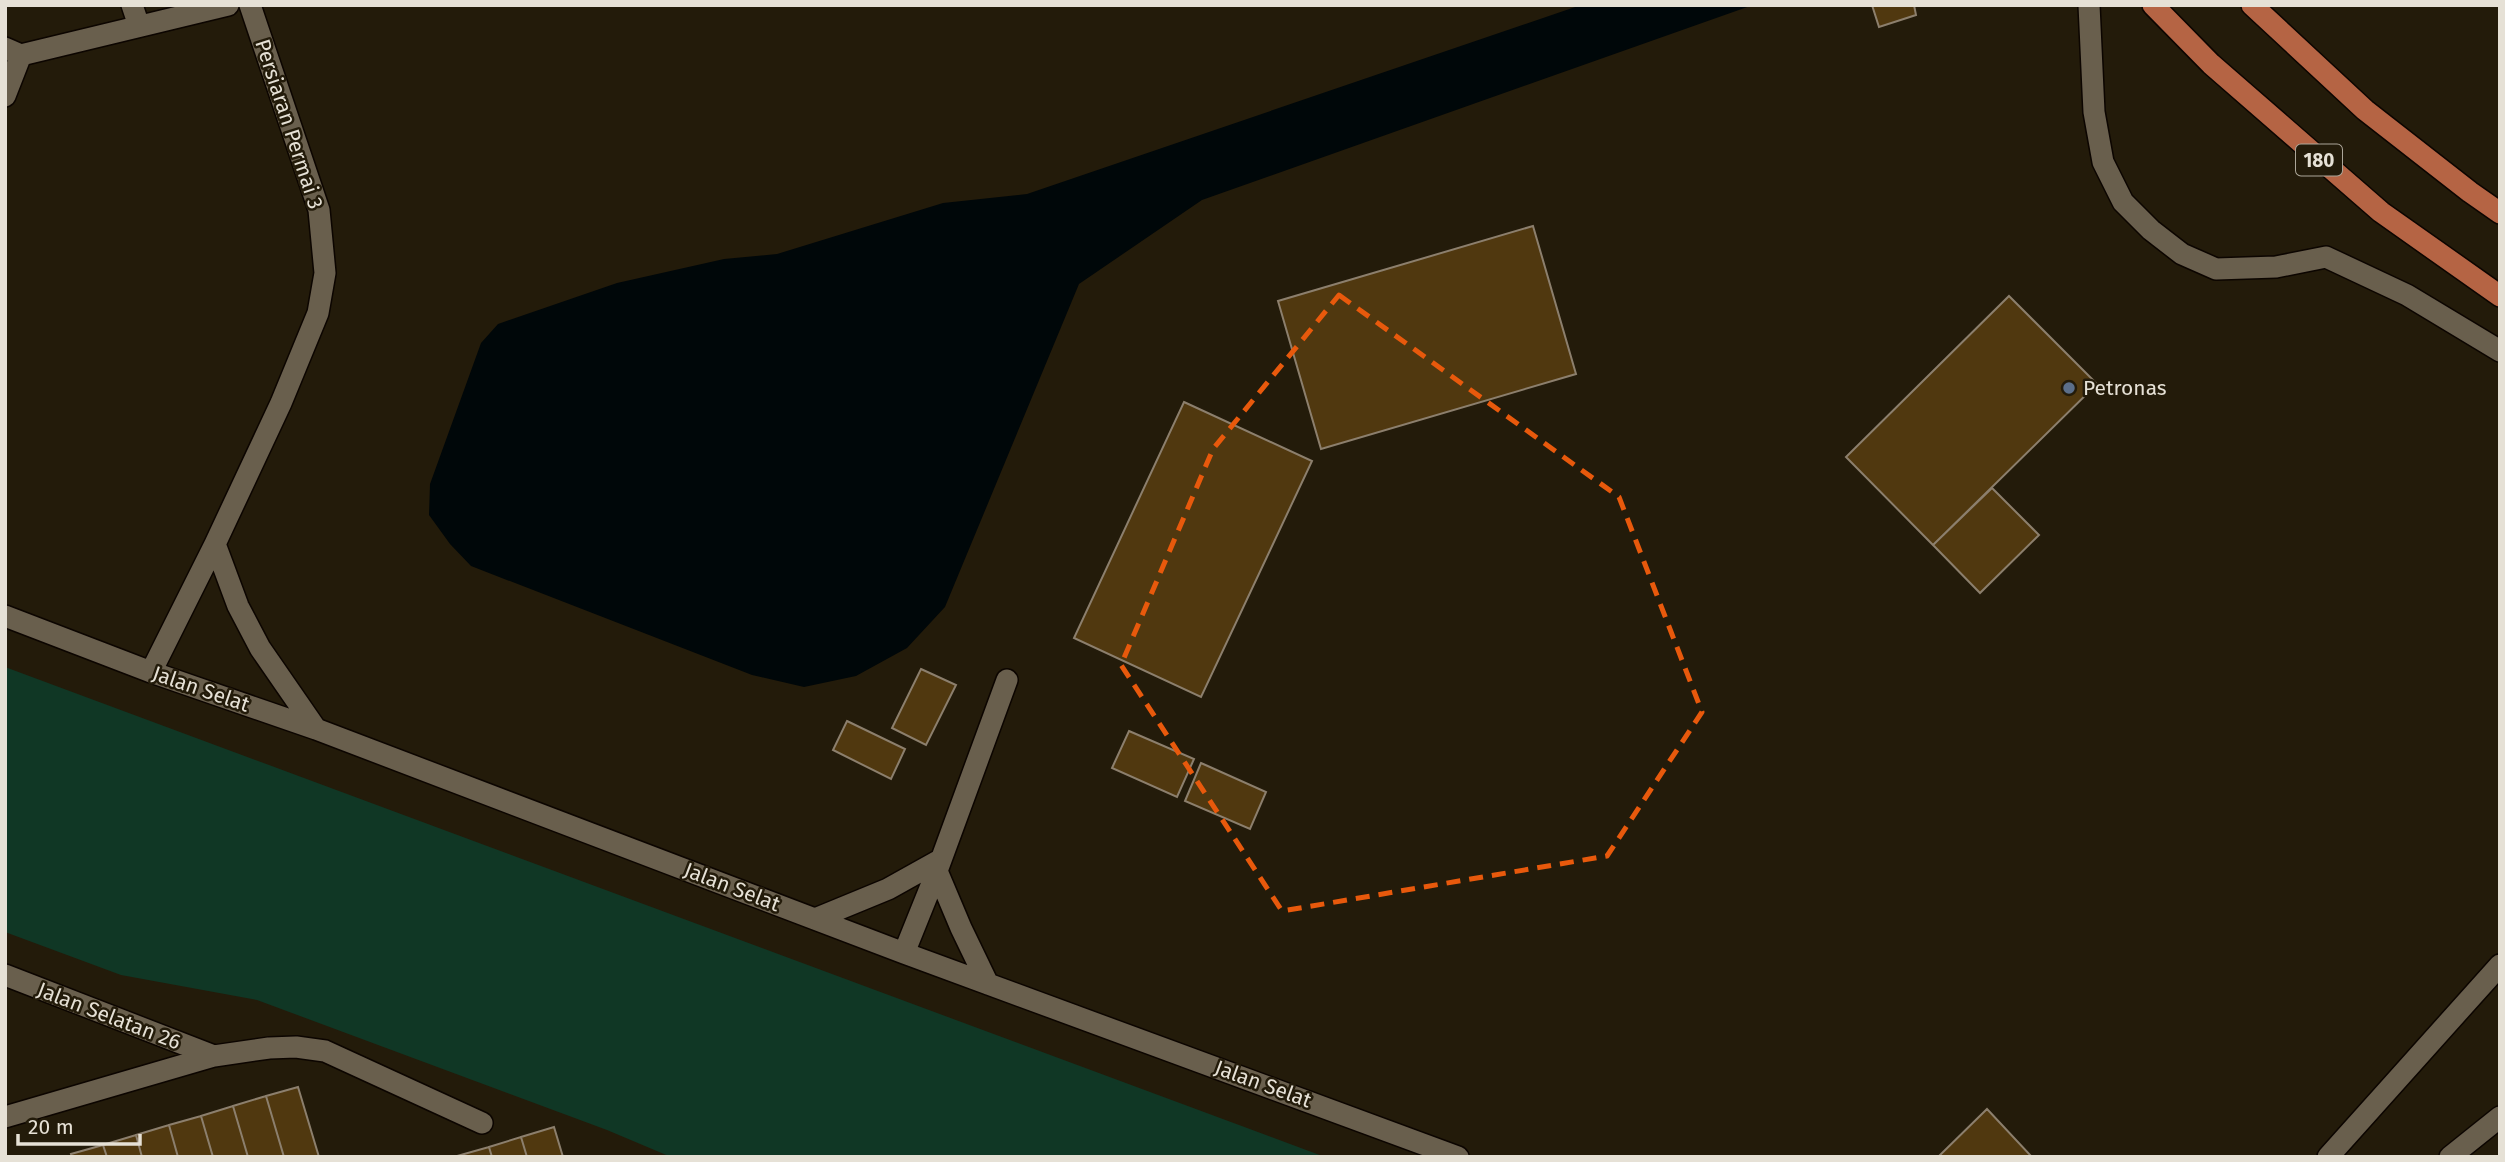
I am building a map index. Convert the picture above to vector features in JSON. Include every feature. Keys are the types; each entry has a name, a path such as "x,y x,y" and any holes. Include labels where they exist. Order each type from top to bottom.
{"main road":[{"name":"180","path":"2153,5 2221,73 2381,212 2500,296"},
{"path":"2252,5 2365,110 2500,213"}],"street":[{"path":"132,5 139,26"},
{"path":"5,96 13,52 228,5"},
{"name":"Persiaran Permai 3","path":"151,672 281,403 318,313 325,273 319,210 250,5"},
{"path":"2089,5 2094,112 2103,162 2123,202 2151,230 2182,254 2216,269 2276,267 2326,257 2407,295 2500,351"},
{"path":"215,544 238,606 260,648 316,729"},
{"name":"Jalan Selat","path":"5,616 151,672 316,729 904,953 1458,1157"},
{"path":"904,953 1007,680"},
{"path":"815,919 939,866"},
{"path":"939,866 961,928 988,984"},
{"path":"2328,1157 2500,965"},
{"name":"Jalan Selatan 26","path":"5,975 214,1056"},
{"path":"5,1117 214,1056 296,1047 325,1051 482,1123"},
{"path":"2451,1157 2500,1117"}],"highlighted area":[{"path":"1339,295 1619,497 1702,712 1607,856 1282,911 1121,665 1213,449"}],"green space":[{"path":"5,667 1325,1157 671,1157 607,1130 257,1000 121,975 5,932"}],"shaded area":[{"path":"1581,5 1753,5 1202,200 1079,284 945,607 907,648 856,676 804,687 752,675 471,566 450,544 429,515 430,484 481,343 498,324 617,283 724,259 777,254 943,203 1027,194"}],"building":[{"path":"1872,5 1914,5 1916,15 1879,27"},
{"path":"1533,226 1576,374 1321,449 1278,301"},
{"path":"2009,296 2097,384 1933,545 1846,457"},
{"path":"1184,402 1312,461 1201,697 1074,638"},
{"path":"1992,488 2039,535 1980,593 1933,545"},
{"path":"921,669 956,685 926,745 892,728"},
{"path":"847,721 905,749 891,779 833,750"},
{"path":"1129,731 1194,759 1177,797 1112,768"},
{"path":"1201,763 1266,792 1250,829 1185,801"},
{"path":"298,1087 319,1157 284,1157 266,1096"},
{"path":"266,1096 284,1157 248,1157 233,1106"},
{"path":"233,1106 248,1157 213,1157 201,1116"},
{"path":"1987,1109 2032,1157 1938,1157"},
{"path":"201,1116 213,1157 178,1157 169,1125"},
{"path":"169,1125 178,1157 142,1157 136,1135"},
{"path":"554,1127 563,1157 527,1157 521,1137"},
{"path":"136,1135 142,1157 107,1157 103,1145"},
{"path":"521,1137 527,1157 492,1157 489,1147"},
{"path":"103,1145 107,1157 72,1157 71,1154"},
{"path":"489,1147 492,1157 457,1157 457,1156"}],"place":[{"name":"Petronas","path":"2069,388"}]}
